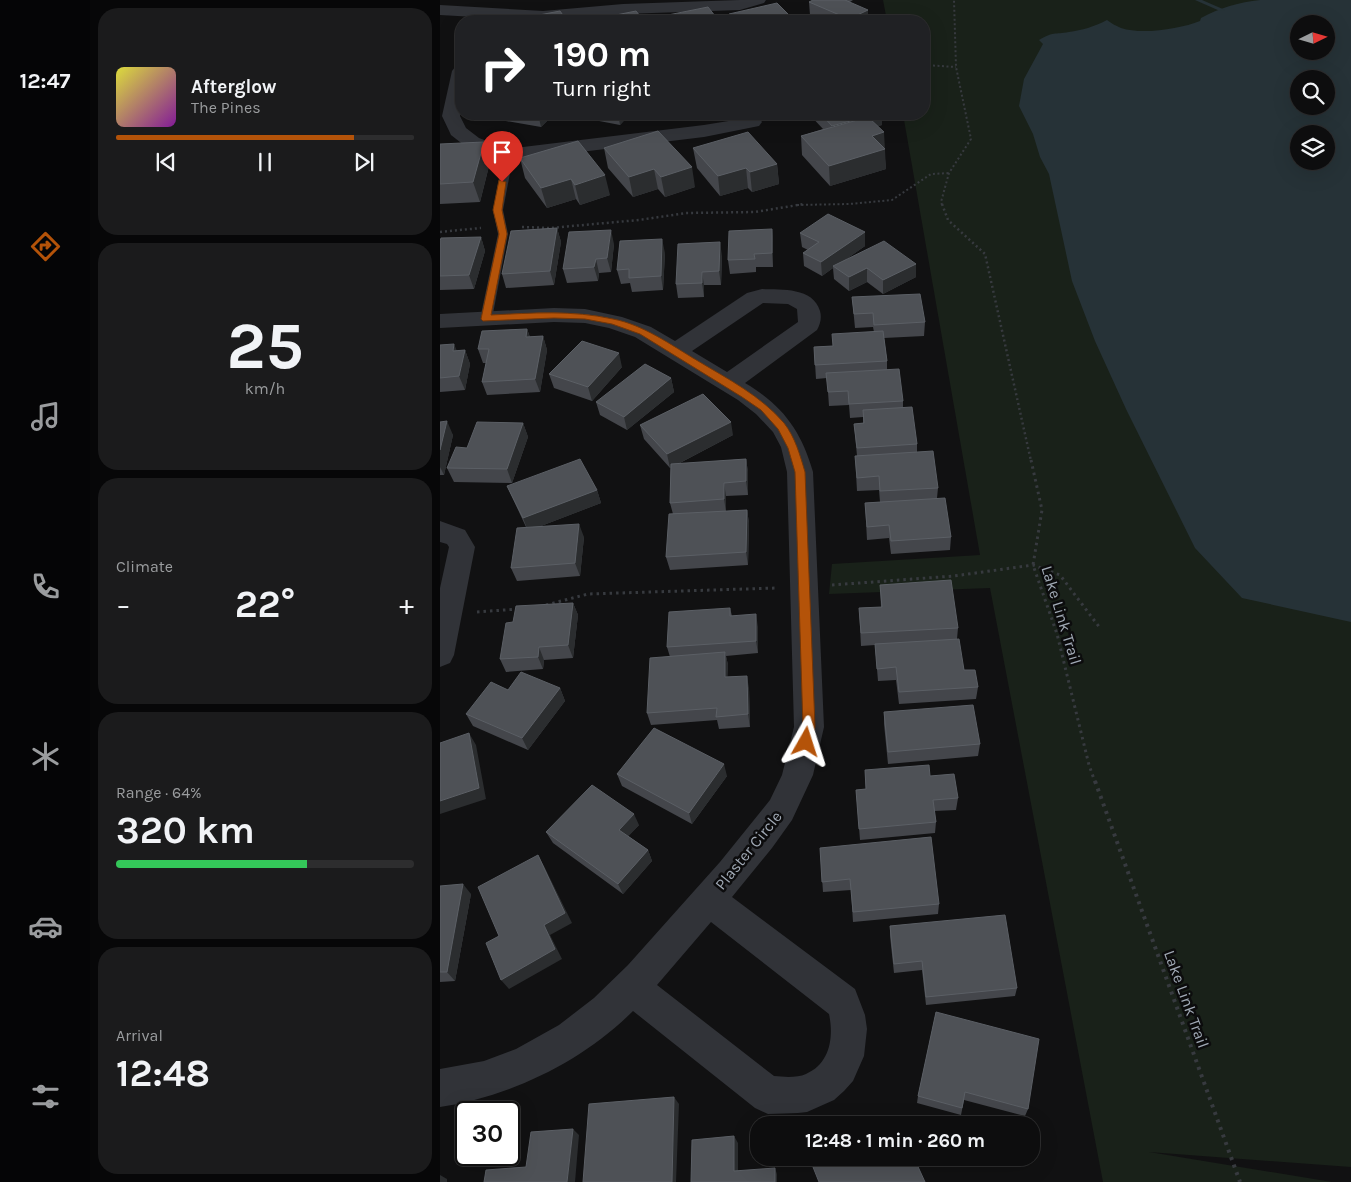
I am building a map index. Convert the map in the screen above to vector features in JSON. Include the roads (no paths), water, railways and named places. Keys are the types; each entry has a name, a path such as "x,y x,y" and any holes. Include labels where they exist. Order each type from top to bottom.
{"street":[{"path":"496,15 509,0"},
{"path":"554,15 623,9 740,5 758,0"},
{"path":"440,10 479,15"},
{"path":"453,79 451,116 458,131 472,142 488,148 509,152 524,153 704,131 752,122"},
{"path":"676,351 755,298 778,295 791,297 807,306 810,314 808,325 728,383"},
{"name":"Plaster Circle","path":"440,321 554,315 585,316 614,322 643,332 728,383 764,408 782,427 793,448 800,472 809,727 797,775 781,810 756,845 631,987 605,1013 555,1048 508,1071 440,1088"},
{"path":"440,531 456,537 462,548 440,655"},
{"name":"Plaster Circle","path":"631,987 768,1096 806,1093 832,1079 847,1056 850,1041 847,1013 842,1002 708,899"}],"lane":[{"path":"486,319 503,234 498,210 509,152"}],"waterway":[{"path":"1198,0 1222,10"}]}
